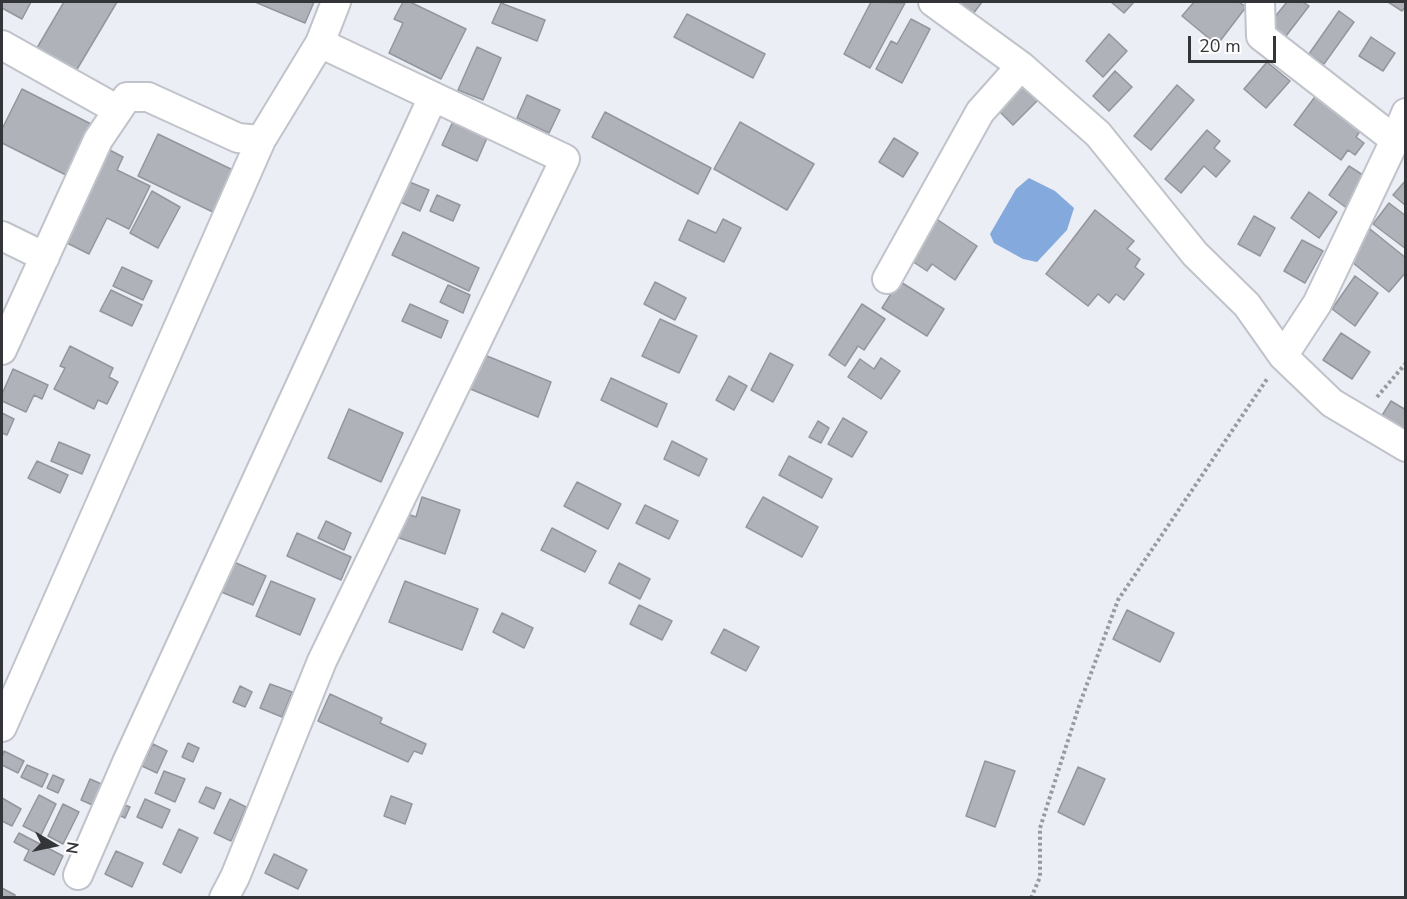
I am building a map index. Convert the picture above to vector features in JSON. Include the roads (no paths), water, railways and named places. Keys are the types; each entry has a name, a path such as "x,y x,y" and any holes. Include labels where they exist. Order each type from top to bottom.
{"street":[{"path":"2,727 261,140 320,43 336,2"},
{"path":"933,2 1021,66 1098,134 1195,254 1247,305 1283,356 1332,403 1406,447"},
{"path":"1260,2 1261,36 1395,140"},
{"path":"224,897 235,877 321,661 565,159 320,43"},
{"path":"2,45 118,110"},
{"path":"887,279 980,112 1021,66"},
{"path":"2,350 98,141 127,97 148,97 238,138 261,140"},
{"path":"78,875 128,760 433,97"},
{"path":"1283,356 1317,304 1406,113"},
{"path":"2,236 45,257"}],"water":[{"path":"1029,178 1055,191 1074,208 1067,230 1037,262 1023,259 994,243 990,234 1016,189"}]}
